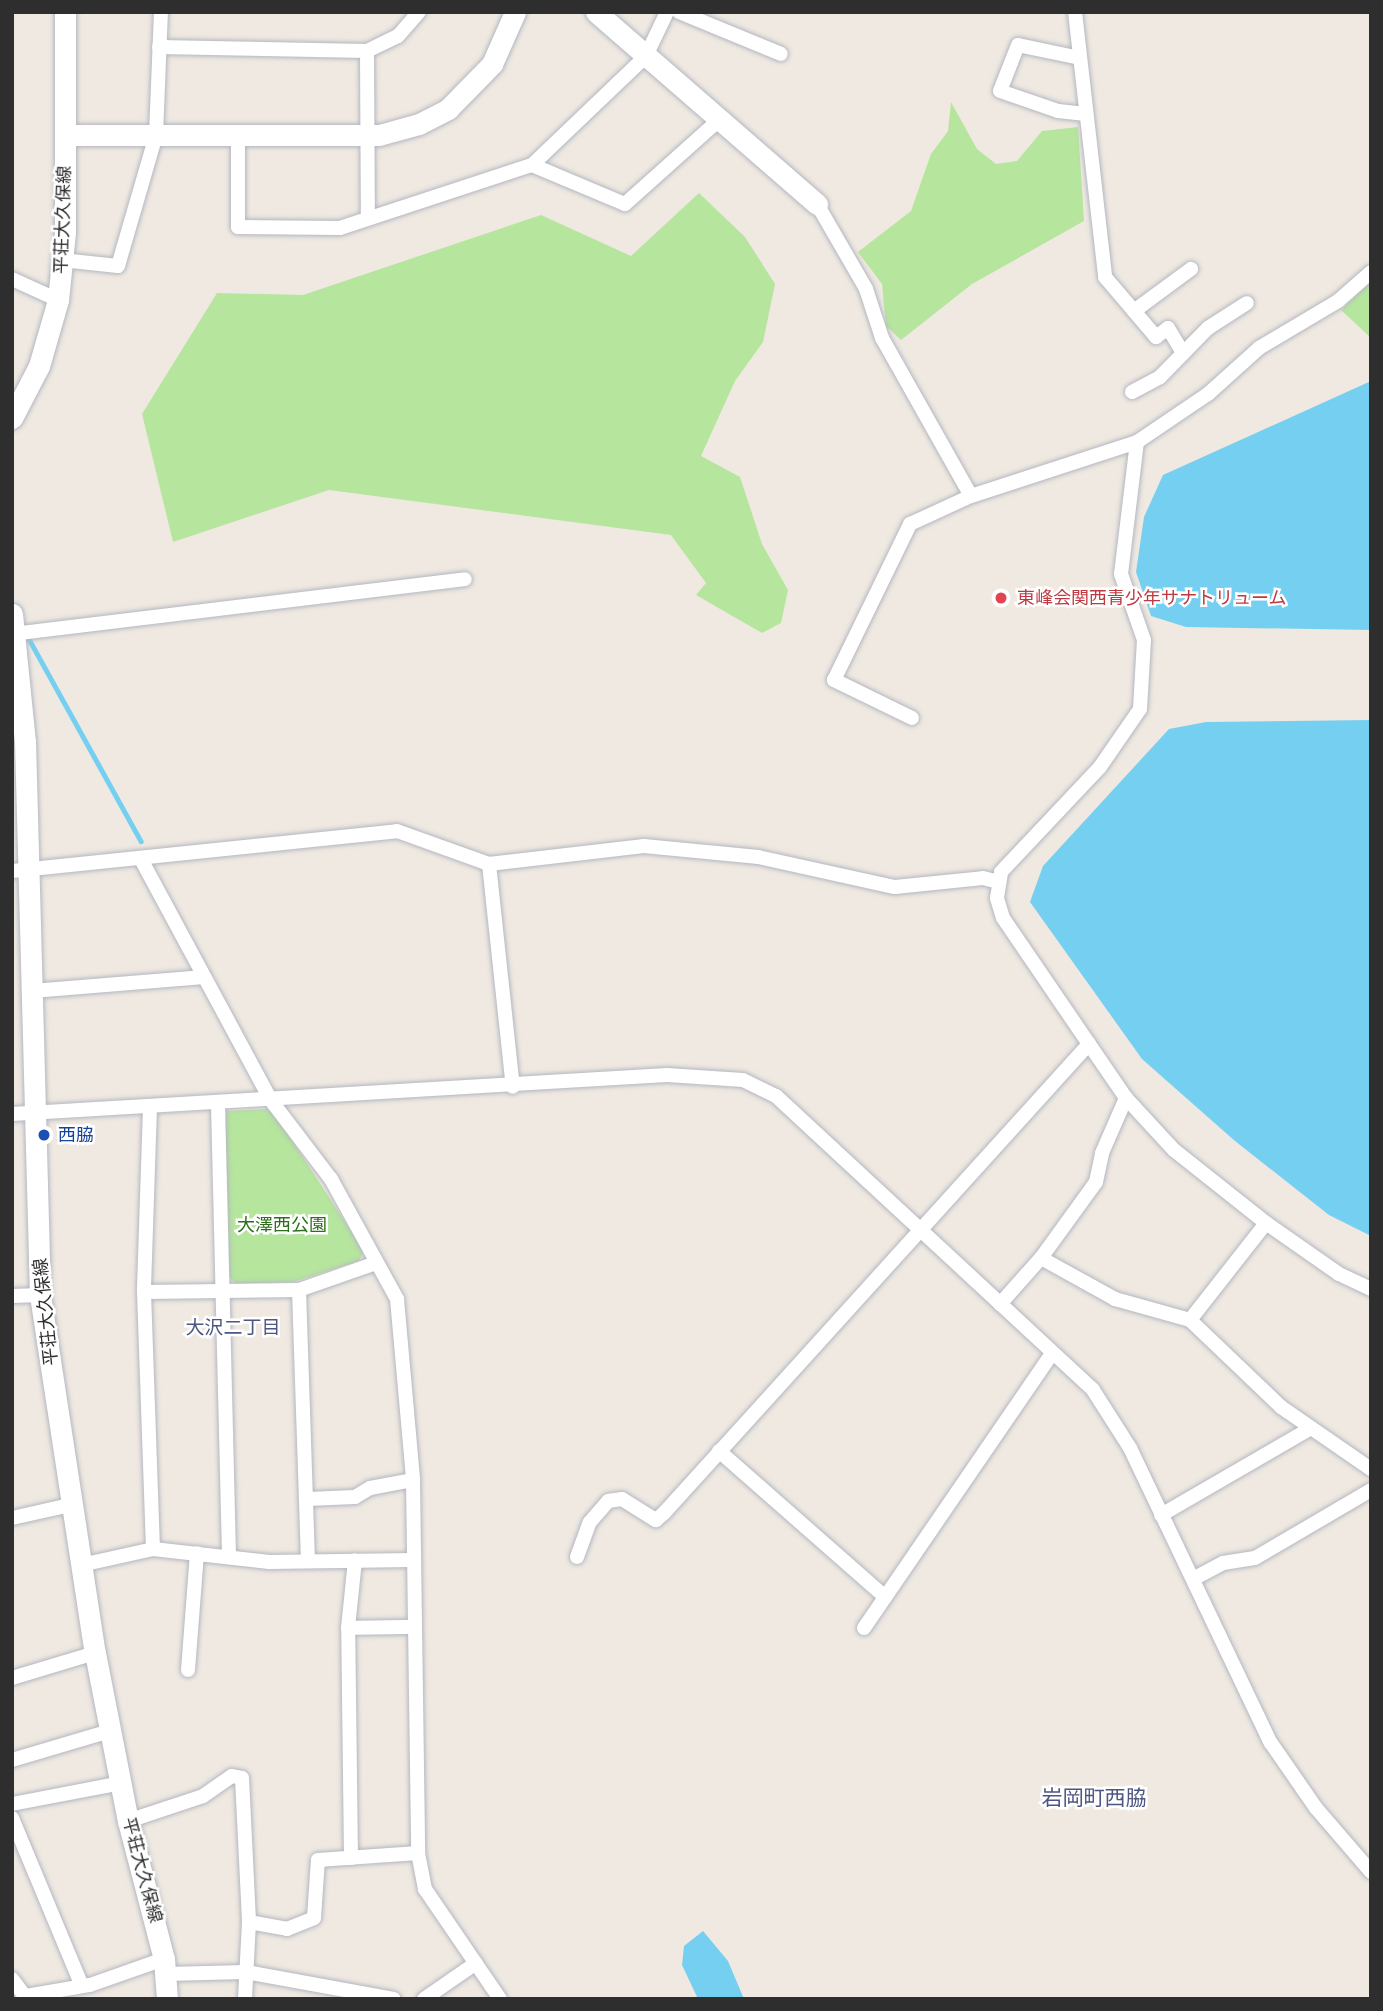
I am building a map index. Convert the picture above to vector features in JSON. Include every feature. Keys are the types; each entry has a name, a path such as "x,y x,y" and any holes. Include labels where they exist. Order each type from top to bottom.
{"main road":[{"name":"平荘大久保線","path":"12,418 39,366 58,300 66,135 65,12"},
{"path":"66,135 366,135 419,124 448,109 492,64 515,12"},
{"path":"596,12 817,204"},
{"name":"平荘大久保線","path":"13,627 19,744 21,870 33,991 40,1295 70,1505 95,1653 128,1821 165,1966 167,1999"}],"street":[{"path":"62,260 118,266 156,135 161,12"},
{"path":"159,47 367,51 398,36 419,12"},
{"path":"238,135 238,227 340,228 368,216 532,166 646,56 667,12"},
{"path":"679,12 781,54"},
{"path":"1074,12 1105,277 1156,337 1168,328 1183,353"},
{"path":"1080,58 1018,45 1000,91 1058,111 1086,114"},
{"path":"367,51 368,216"},
{"path":"532,166 625,204 719,120"},
{"path":"817,204 866,289 882,338 971,496"},
{"path":"1134,311 1191,269"},
{"path":"912,718 834,680 911,524 971,496 1137,442 1208,394 1259,348 1338,301 1371,272"},
{"path":"12,279 58,300"},
{"path":"1132,393 1160,377 1208,328 1247,303"},
{"path":"1137,442 1121,574 1144,640 1140,709 1100,767 1011,860 999,882 997,898 1003,918 1126,1098 1174,1150 1266,1223 1339,1274 1371,1289"},
{"path":"13,627 465,579"},
{"path":"21,870 142,861 397,831 489,864 644,846 758,857 895,887 983,878 999,882"},
{"path":"142,861 270,1099 331,1179 397,1299 413,1480 418,1853 425,1889 500,1999"},
{"path":"489,864 513,1087"},
{"path":"33,991 203,977"},
{"path":"577,1557 590,1522 608,1501 622,1499 656,1520 1089,1044"},
{"path":"12,1114 218,1105 270,1099 513,1087 667,1075 743,1080 776,1097 1093,1390 1130,1448 1271,1743 1316,1808 1371,1872"},
{"path":"1000,1304 1041,1258 1096,1182 1102,1153 1126,1098"},
{"path":"218,1105 229,1556"},
{"path":"150,1107 144,1292 153,1549"},
{"path":"1190,1320 1266,1223"},
{"path":"1041,1258 1115,1299 1190,1320 1281,1408 1371,1469"},
{"path":"144,1292 299,1290 376,1262"},
{"path":"299,1290 309,1560"},
{"path":"12,1296 40,1295"},
{"path":"864,1628 1052,1353"},
{"path":"1161,1515 1311,1428"},
{"path":"719,1451 885,1597"},
{"path":"308,1499 355,1497 370,1488 413,1480"},
{"path":"1193,1579 1223,1563 1255,1558 1371,1490"},
{"path":"12,1518 70,1505"},
{"path":"81,1565 153,1549 269,1562 413,1560"},
{"path":"188,1670 197,1553"},
{"path":"351,1858 348,1628 355,1560"},
{"path":"348,1628 414,1628"},
{"path":"12,1678 95,1653"},
{"path":"12,1760 110,1731"},
{"path":"128,1821 203,1796 232,1776 242,1778 249,1922 245,1999"},
{"path":"12,1804 121,1783"},
{"path":"12,1818 82,1986"},
{"path":"249,1922 287,1929 314,1918 318,1860 418,1853"},
{"path":"424,1999 476,1963"},
{"path":"12,1979 26,1997 165,1966 246,1972 394,1999"}],"green space":[{"path":"951,102 977,149 996,164 1017,161 1042,131 1078,127 1084,221 972,284 901,340 886,326 882,284 858,252 911,211 931,154 948,131"},
{"path":"699,193 745,237 775,284 763,342 735,381 701,456 740,477 762,544 788,590 781,623 762,633 696,595 706,583 671,535 329,490 173,542 142,414 217,293 303,295 541,215 631,256"},
{"path":"1371,281 1371,338 1341,310"},
{"name":"大澤西公園","path":"267,1109 276,1116 364,1251 359,1261 293,1282 236,1284 228,1276 225,1121 227,1111"}],"water":[{"path":"1371,381 1371,630 1186,627 1151,616 1136,572 1144,517 1163,475"},
{"path":"1371,720 1371,1236 1329,1215 1235,1141 1142,1059 1030,902 1043,866 1169,729 1206,722"},
{"path":"703,1931 728,1961 744,1999 698,1999 682,1965 684,1946"}],"waterway":[{"path":"29,639 141,841"}],"place":[{"name":"東峰会関西青少年サナトリューム","path":"1001,598"},
{"name":"西脇","path":"44,1135"}],"district":[{"name":"大沢二丁目","path":"233,1327"},
{"name":"岩岡町西脇","path":"1094,1797"}]}
